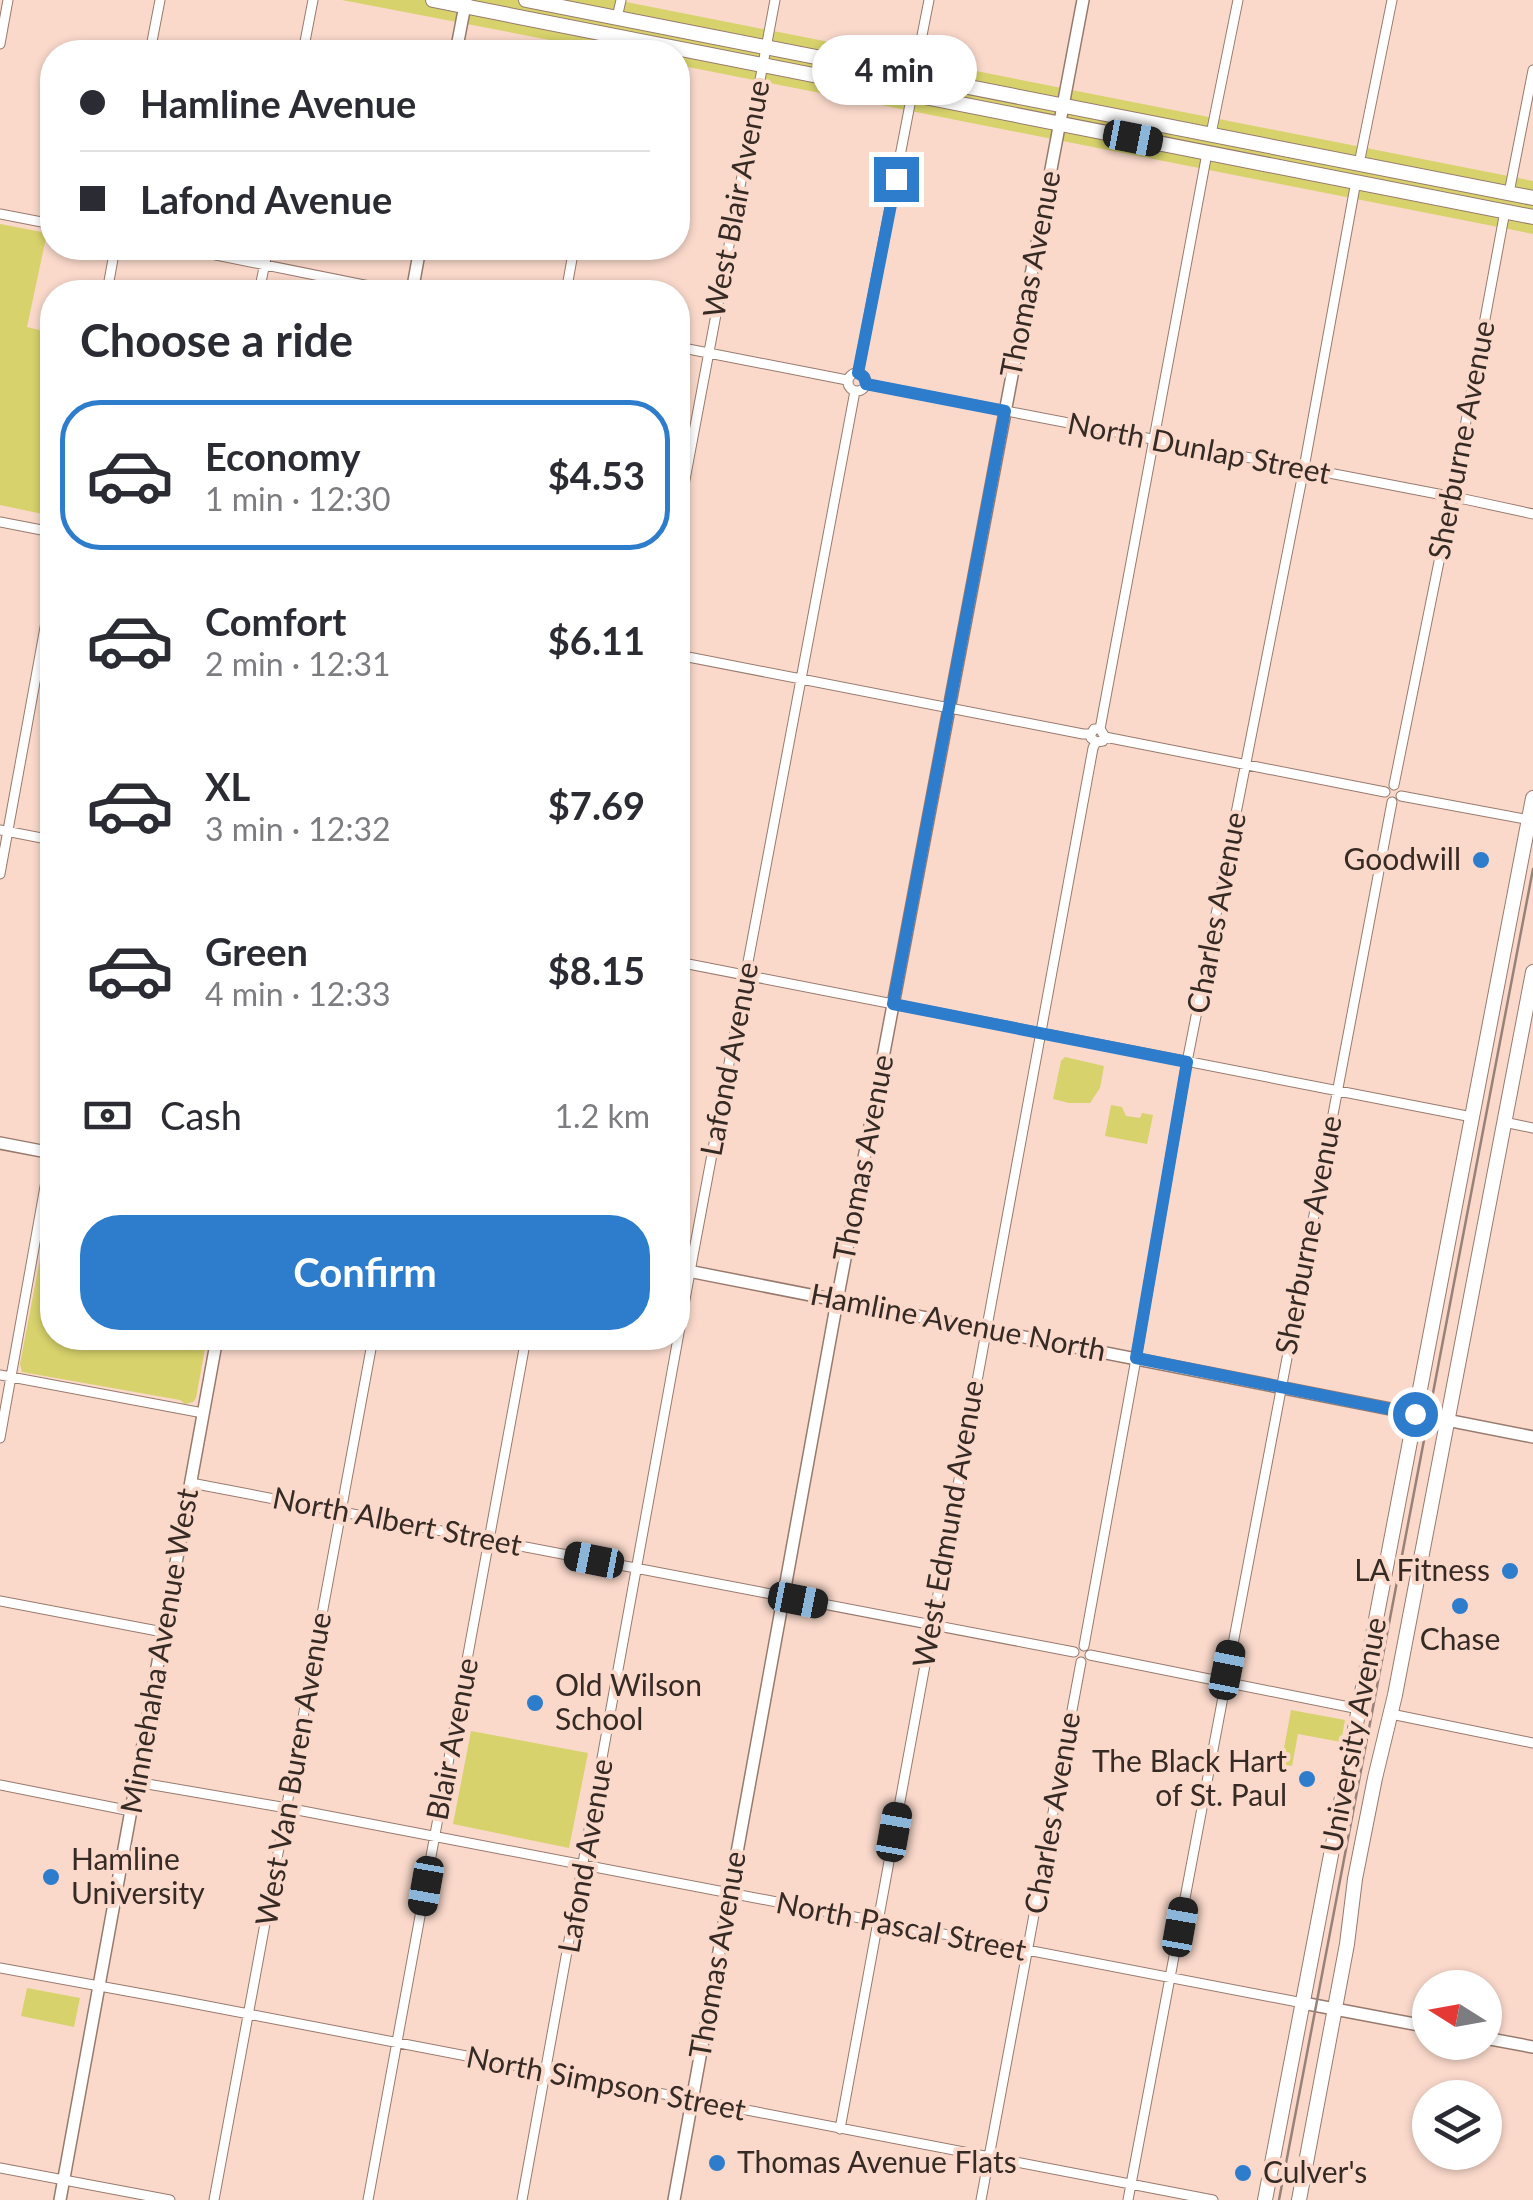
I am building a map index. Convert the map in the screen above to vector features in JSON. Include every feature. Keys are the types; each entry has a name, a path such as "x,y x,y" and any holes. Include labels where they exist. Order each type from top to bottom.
{"main road":[{"path":"434,0 465,3 635,40"},
{"path":"526,0 1533,198"},
{"path":"690,50 1533,217"},
{"name":"University Avenue","path":"1266,2200 1533,798"},
{"name":"University Avenue","path":"1299,2200 1374,1778 1391,1714 1533,972"}],"street":[{"path":"0,44 8,0"},
{"path":"152,40 160,0"},
{"path":"305,40 312,0"},
{"path":"617,18 621,0"},
{"name":"West Blair Avenue","path":"690,451 775,0"},
{"path":"914,76 929,0"},
{"name":"Thomas Avenue","path":"674,2200 837,1300 1083,0"},
{"path":"1211,134 1238,0"},
{"path":"1359,164 1392,0"},
{"path":"458,40 465,3"},
{"path":"613,40 614,36"},
{"path":"1509,193 1533,70"},
{"path":"858,373 912,94"},
{"name":"West Edmund Avenue","path":"840,2129 1040,1034 1208,153"},
{"name":"Charles Avenue","path":"981,2200 1187,1062 1356,182"},
{"name":"Sherburne Avenue","path":"1390,789 1452,496 1505,212"},
{"path":"0,214 40,222"},
{"path":"236,260 337,280"},
{"path":"262,280 265,260"},
{"path":"690,349 847,380"},
{"path":"858,373 866,384 855,391 847,380 858,373"},
{"name":"North Dunlap Street","path":"866,384 1533,514"},
{"name":"Lafond Avenue","path":"690,1242 746,976 855,391"},
{"path":"0,522 40,530"},
{"path":"0,874 4,831 40,650"},
{"path":"690,658 1246,765 1399,788 1396,799 1531,821"},
{"name":"Sherburne Avenue","path":"1128,2200 1336,1091 1396,799"},
{"path":"4,831 40,838"},
{"path":"690,964 1472,1117"},
{"path":"1504,1122 1533,1128"},
{"path":"0,1143 40,1151"},
{"path":"0,1438 5,1376 40,1210"},
{"name":"Hamline Avenue North","path":"690,1271 1448,1422"},
{"name":"Minnehaha Avenue West","path":"60,2200 215,1350"},
{"name":"West Van Buren Avenue","path":"214,2200 371,1350"},
{"name":"Blair Avenue","path":"368,2200 524,1350"},
{"name":"Lafond Avenue","path":"522,2200 638,1568 672,1350"},
{"path":"5,1376 203,1412"},
{"path":"1448,1422 1533,1437"},
{"name":"North Albert Street","path":"190,1482 930,1626 1082,1651 1359,1709"},
{"path":"0,1602 163,1632"},
{"path":"1391,1714 1533,1743"},
{"name":"North Pascal Street","path":"136,1782 1412,2023"},
{"path":"0,1785 131,1811"},
{"name":"North Simpson Street","path":"0,1968 1213,2200"},
{"path":"1502,2041 1533,2047"},
{"path":"0,2168 170,2200"}],"shaded area":[{"path":"342,0 616,0 1533,181 1533,234 690,67 690,40 550,40"},
{"path":"0,224 40,232 41,260 27,327 40,330 40,513 0,505"},
{"path":"1065,1057 1104,1066 1100,1088 1090,1103 1053,1099"},
{"path":"1111,1105 1122,1107 1126,1116 1153,1115 1147,1144 1105,1136"},
{"path":"40,1259 40,1350 205,1350 196,1398 185,1404 22,1372 20,1364"},
{"path":"1291,1710 1345,1720 1341,1742 1298,1734 1292,1766 1281,1764"},
{"path":"471,1731 588,1753 569,1848 453,1824"},
{"path":"27,1988 80,1998 74,2027 21,2016"}],"tram line":[{"path":"1279,2200 1533,869"}],"place":[{"name":"Goodwill","path":"1481,860"},
{"name":"LA Fitness","path":"1510,1571"},
{"name":"Chase","path":"1460,1606"},
{"name":"Old Wilson School","path":"535,1703"},
{"name":"The Black Hart of St. Paul","path":"1307,1779"},
{"name":"Hamline University","path":"51,1877"},
{"name":"Thomas Avenue Flats","path":"717,2163"},
{"name":"Culver's","path":"1243,2173"}],"route":[{"path":"896,179 858,373 866,384 1005,411 893,1004 1187,1062 1136,1358 1415,1414"}]}
